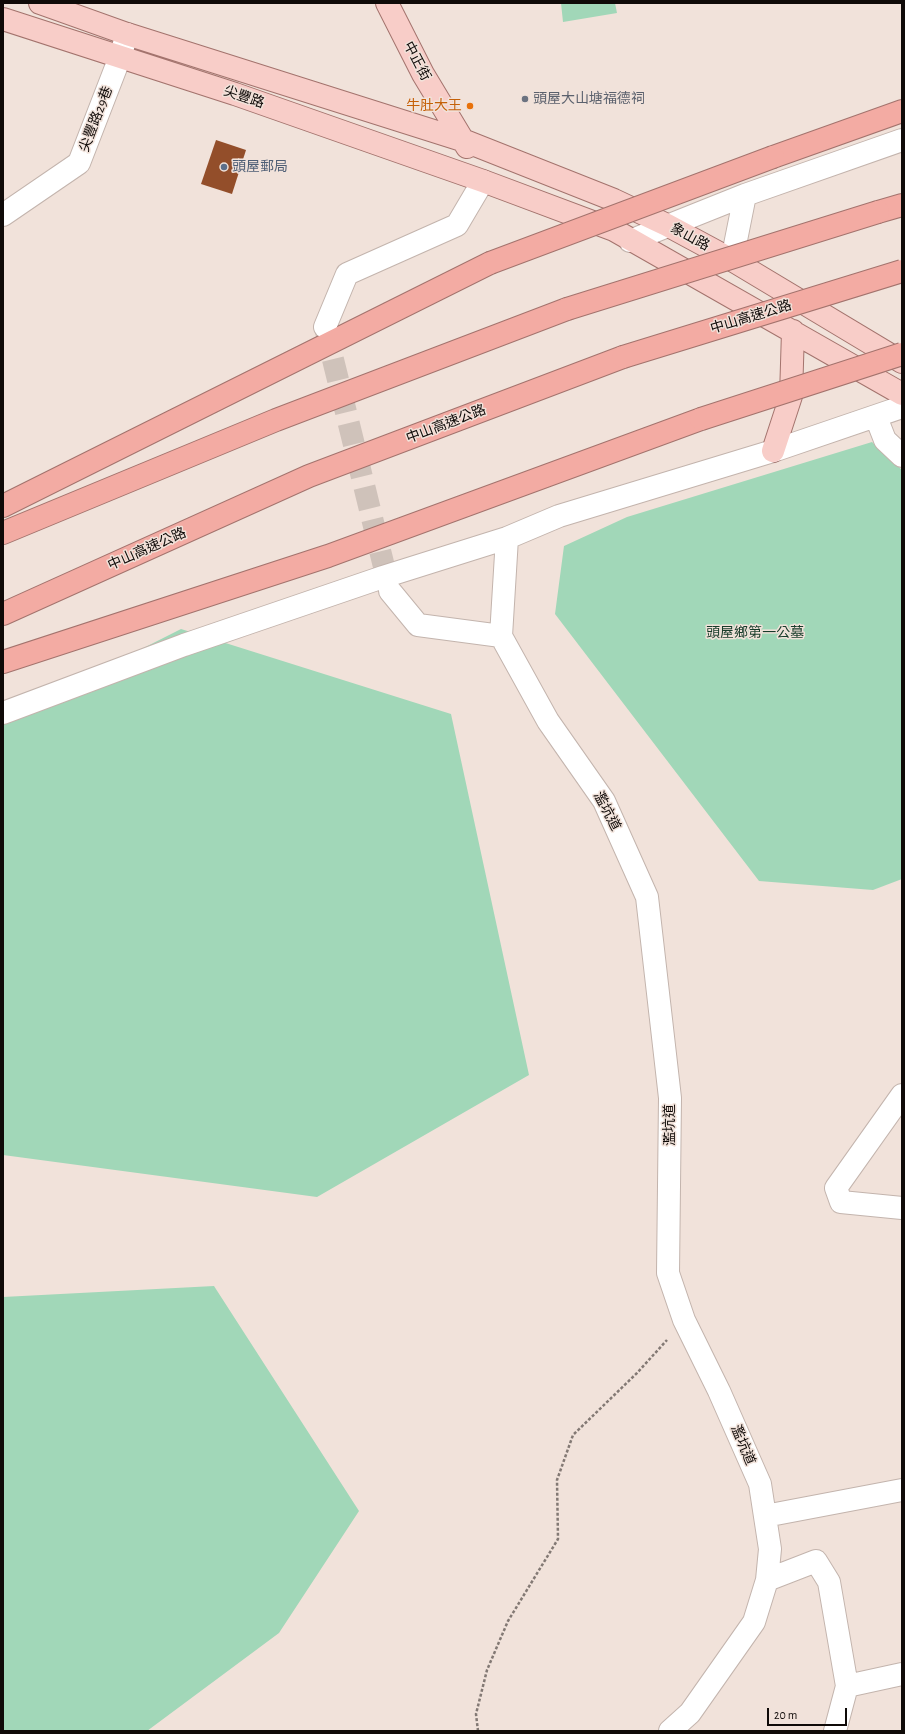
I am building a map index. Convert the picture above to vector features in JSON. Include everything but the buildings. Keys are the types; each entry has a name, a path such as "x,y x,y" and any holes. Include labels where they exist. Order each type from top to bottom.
{"highway":[{"path":"3,506 490,263 773,157 902,111"},
{"path":"3,533 276,420 566,309 902,205"},
{"name":"中山高速公路","path":"3,614 309,476 624,357 902,271"},
{"path":"3,662 328,556 701,419 902,354"}],"main road":[{"name":"尖豐路","path":"40,3 126,34 465,141"},
{"name":"中正街","path":"387,3 423,74 465,141 483,181"},
{"name":"尖豐路","path":"3,19 235,94 483,181"},
{"name":"象山路","path":"465,141 614,200 668,225 732,260 902,362"},
{"path":"483,181 614,230 630,241 743,305 793,331 902,394"},
{"path":"773,451 791,396 793,331"}],"street":[{"name":"尖豐路29巷","path":"3,215 79,163 120,58 126,34"},
{"path":"630,241 744,195 902,140"},
{"path":"326,327 347,274 457,225 483,181"},
{"path":"732,260 744,195"},
{"path":"3,713 184,644 383,577 507,538 559,516 773,451 902,407"},
{"path":"876,417 885,440 902,456"},
{"path":"390,591 418,625 500,636 507,538"},
{"name":"濫坑道","path":"500,636 548,721 604,801 648,897 670,1098 668,1273 684,1320 719,1391 760,1484 765,1516 770,1549 767,1580 754,1622 690,1713 670,1731"},
{"path":"902,1095 836,1188 840,1202 902,1208"},
{"path":"765,1516 902,1490"},
{"path":"767,1580 816,1561 829,1582 847,1686 835,1731"},
{"path":"847,1686 902,1674"}],"path":[{"path":"478,1731 476,1714 487,1670 508,1621 558,1539 557,1480 573,1435 637,1373 684,1320"}],"green space":[{"path":"561,3 615,3 617,13 563,22"},
{"name":"頭屋鄉第一公墓","path":"872,442 902,470 902,879 873,890 759,881 555,614 564,546 627,517"},
{"path":"181,629 451,714 529,1075 317,1197 3,1155 3,719"},
{"path":"214,1286 359,1511 279,1633 147,1731 3,1731 3,1297"}],"tunnel":[{"path":"325,327 390,591"}],"place":[{"name":"頭屋大山塘福德祠","path":"525,99"},
{"name":"牛肚大王","path":"470,106"},
{"name":"頭屋郵局","path":"224,167"}]}
